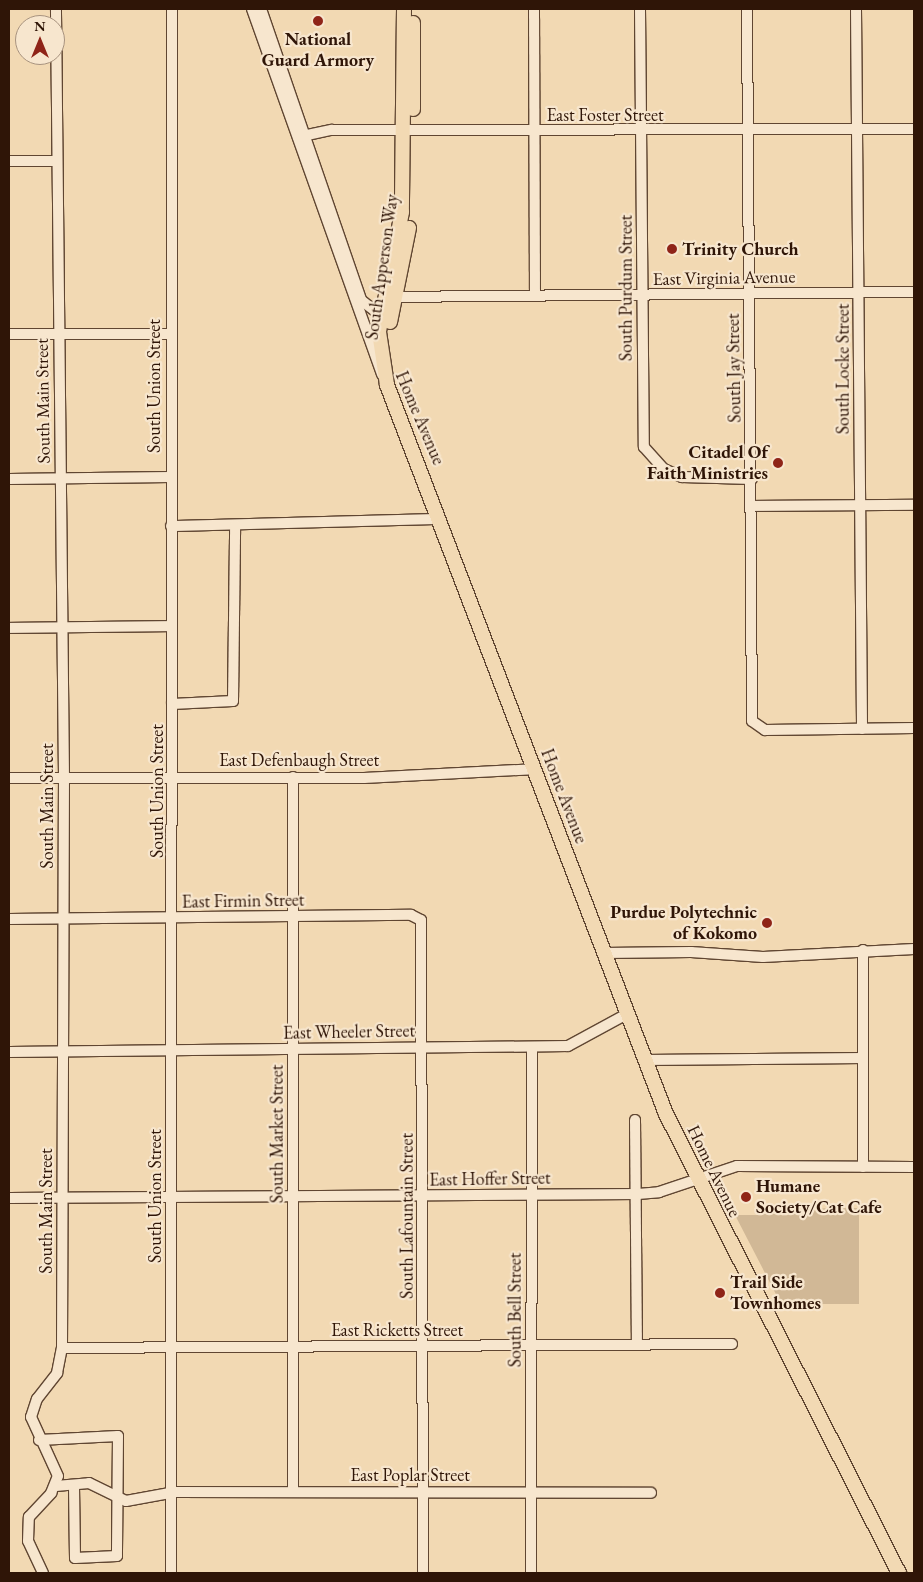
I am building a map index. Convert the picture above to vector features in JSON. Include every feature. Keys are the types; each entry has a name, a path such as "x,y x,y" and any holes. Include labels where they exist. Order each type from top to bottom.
{"main road":[{"name":"South Apperson Way","path":"404,9 409,132"},
{"name":"South Apperson Way","path":"387,385 378,344 390,297 402,212 409,132 413,9"},
{"name":"South Apperson Way","path":"385,320 389,360 420,465"},
{"name":"Home Avenue","path":"387,385 420,465 533,769 645,1060 697,1181 899,1573"}],"street":[{"name":"South Main Street","path":"56,9 64,777 62,1348 56,1373 37,1399 31,1417 39,1440 56,1465 56,1486"},
{"name":"South Union Street","path":"171,1573 174,776 169,334 175,208 172,9"},
{"name":"Home Avenue","path":"252,9 302,136 362,300 385,320"},
{"name":"Home Avenue","path":"261,9 387,385"},
{"path":"534,9 535,296"},
{"name":"South Purdum Street","path":"640,9 642,435 648,453 682,477 752,479"},
{"name":"South Jay Street","path":"747,9 755,726 862,729"},
{"name":"South Locke Street","path":"856,9 862,729"},
{"name":"East Foster Street","path":"302,136 332,130 535,132 914,129"},
{"path":"9,161 57,161"},
{"name":"East Virginia Avenue","path":"390,297 914,292"},
{"path":"9,334 169,334"},
{"path":"9,479 170,477"},
{"path":"752,506 914,505"},
{"path":"171,526 440,519"},
{"path":"172,704 233,701 235,525"},
{"path":"9,628 172,626"},
{"path":"862,729 914,728"},
{"name":"East Defenbaugh Street","path":"9,778 293,777 533,769"},
{"name":"South Market Street","path":"293,777 295,917 293,1491"},
{"name":"East Firmin Street","path":"9,919 411,916 421,920"},
{"name":"South Lafountain Street","path":"421,920 423,1048 423,1573"},
{"path":"604,953 691,952 763,957 863,950 914,949"},
{"path":"863,950 863,1167"},
{"name":"East Wheeler Street","path":"9,1052 568,1046 628,1014"},
{"name":"South Bell Street","path":"531,1573 532,1047"},
{"path":"645,1060 863,1058"},
{"path":"635,1120 638,1194 637,1345"},
{"name":"East Hoffer Street","path":"9,1198 638,1194 697,1181 737,1166 914,1167"},
{"name":"East Ricketts Street","path":"62,1348 732,1344"},
{"path":"39,1440 118,1436 117,1556 75,1558 74,1485"},
{"name":"East Poplar Street","path":"56,1486 89,1483 117,1497 136,1501 171,1495 293,1491 651,1493"},
{"path":"43,1573 28,1541 30,1517 56,1486"}],"shaded area":[{"path":"859,1208 859,1304 781,1304 735,1215 763,1215 763,1209"}],"place":[{"name":"National Guard Armory","path":"318,21"},
{"name":"Trinity Church","path":"672,249"},
{"name":"Citadel Of Faith Ministries","path":"778,463"},
{"name":"Purdue Polytechnic of Kokomo","path":"767,923"},
{"name":"Humane Society/Cat Cafe","path":"746,1197"},
{"name":"Trail Side Townhomes","path":"720,1293"}]}
